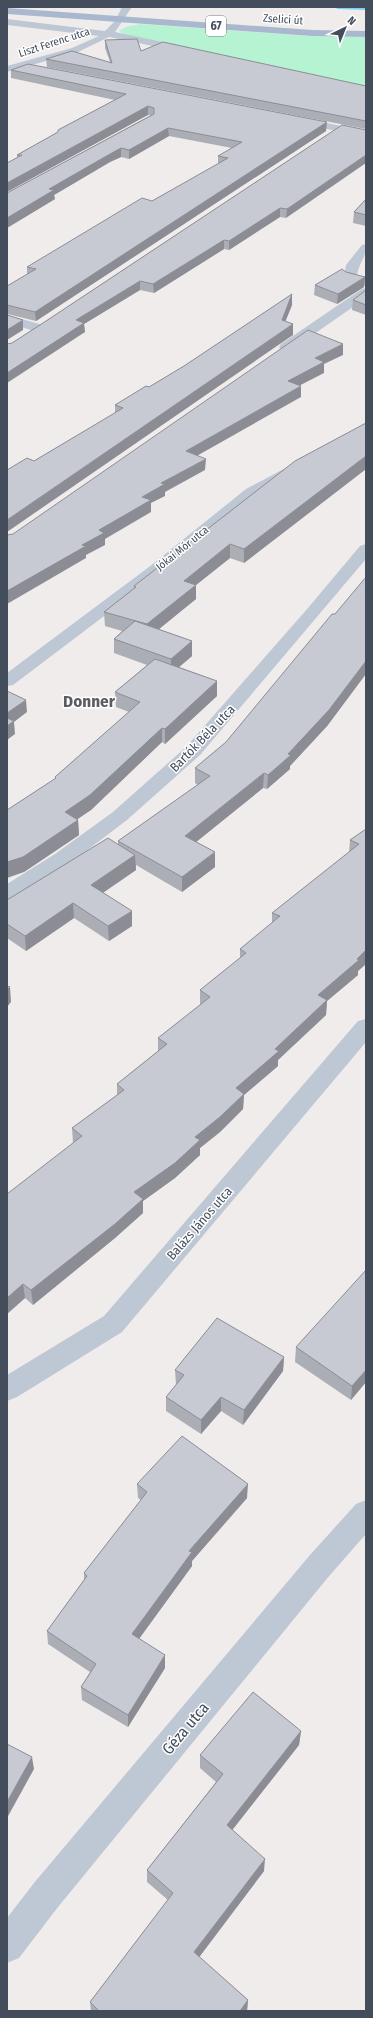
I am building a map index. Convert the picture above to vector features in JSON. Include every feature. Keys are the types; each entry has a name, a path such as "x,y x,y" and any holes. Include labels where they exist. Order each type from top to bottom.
{"main road":[{"name":"Zselici út","path":"7,11 312,33 366,34"}],"street":[{"name":"Liszt Ferenc utca","path":"7,69 94,44 108,34 127,7"},
{"path":"7,22 108,34 198,52"},
{"path":"19,66 41,70"},
{"path":"284,118 366,134"},
{"path":"326,137 339,128"},
{"path":"366,248 352,265 350,278 366,282"},
{"path":"275,355 366,292"},
{"path":"25,336 51,319"},
{"path":"7,320 38,328"},
{"name":"Jókai Mór utca","path":"7,681 155,570 251,492 312,458"},
{"name":"Bartók Béla utca","path":"7,893 62,859 120,816 193,751 314,612 366,549"},
{"name":"Balázs János utca","path":"7,1390 113,1324 366,1027"},
{"name":"Géza utca","path":"7,1946 51,1889 320,1565 366,1513"}],"green space":[{"path":"140,24 310,36 366,37 366,86 125,36 119,31 126,27"}],"building":[{"path":"137,39 141,51 163,42 366,86 366,121 46,59 72,51 112,63 105,40"},
{"path":"28,64 327,122 35,312 7,305 7,286 36,269 27,267 142,198 152,201 228,158 218,156 242,142 168,128 129,150 121,148 110,154 49,189 54,190 7,218 7,193 154,114 154,108 148,106 7,183 7,163 22,155 17,155 58,132 58,130 126,94 11,70"},
{"path":"342,125 366,130 366,155 287,209 280,208 229,241 224,240 153,284 140,281 76,320 84,323 7,373 7,344 12,343 43,323"},
{"path":"366,199 366,215 354,212"},
{"path":"342,269 346,272 365,277 338,294 315,285"},
{"path":"366,290 366,305 353,300"},
{"path":"292,294 282,320 293,324 7,520 7,470 27,458 34,461 123,408 115,405 146,386 149,387 184,366"},
{"path":"7,315 23,320 7,330"},
{"path":"308,330 343,344 315,358 324,362 288,381 301,386 186,451 206,459 161,483 165,484 142,497 151,500 99,530 104,533 82,545 86,546 7,591 7,535 13,534"},
{"path":"366,423 366,456 244,549 230,544 184,581 196,585 147,624 104,612 136,587 134,586 295,461"},
{"path":"366,577 366,661 329,710 288,754 291,755 268,775 264,773 185,836 215,852 182,877 118,841 210,776 195,768 226,742 332,614 335,614"},
{"path":"135,621 192,641 171,659 114,639"},
{"path":"155,659 217,681 165,729 162,728 90,795 65,812 78,820 23,857 7,862 7,810 56,778 55,777 140,702 115,692"},
{"path":"7,691 26,700 7,713"},
{"path":"7,718 14,721 7,726"},
{"path":"366,829 366,950 357,959 359,960 318,995 327,1000 275,1049 279,1051 236,1088 244,1094 220,1117 195,1137 200,1140 175,1163 134,1192 143,1199 115,1224 31,1290 23,1284 7,1298 7,1194 82,1136 72,1128 124,1090 117,1084 167,1044 158,1038 210,997 200,990 246,953 240,949 280,916 272,913 359,844 350,840"},
{"path":"108,838 135,855 91,885 132,911 108,926 73,903 25,936 7,924 7,900"},
{"path":"366,1270 366,1370 352,1386 296,1347"},
{"path":"217,1318 284,1357 244,1410 221,1397 201,1420 166,1397 184,1375 175,1370"},
{"path":"182,1436 248,1484 189,1551 192,1552 132,1634 165,1655 128,1715 81,1687 96,1664 47,1631 87,1576 84,1573 147,1492 137,1484"},
{"path":"253,1692 301,1731 227,1825 265,1859 194,1952 248,2000 240,2011 99,2011 90,2002 173,1893 147,1870 223,1774 200,1755"},
{"path":"7,1744 32,1757 7,1802"}],"waterway":[{"path":"338,7 366,8"}],"district":[{"name":"Donner","path":"89,701"}]}
